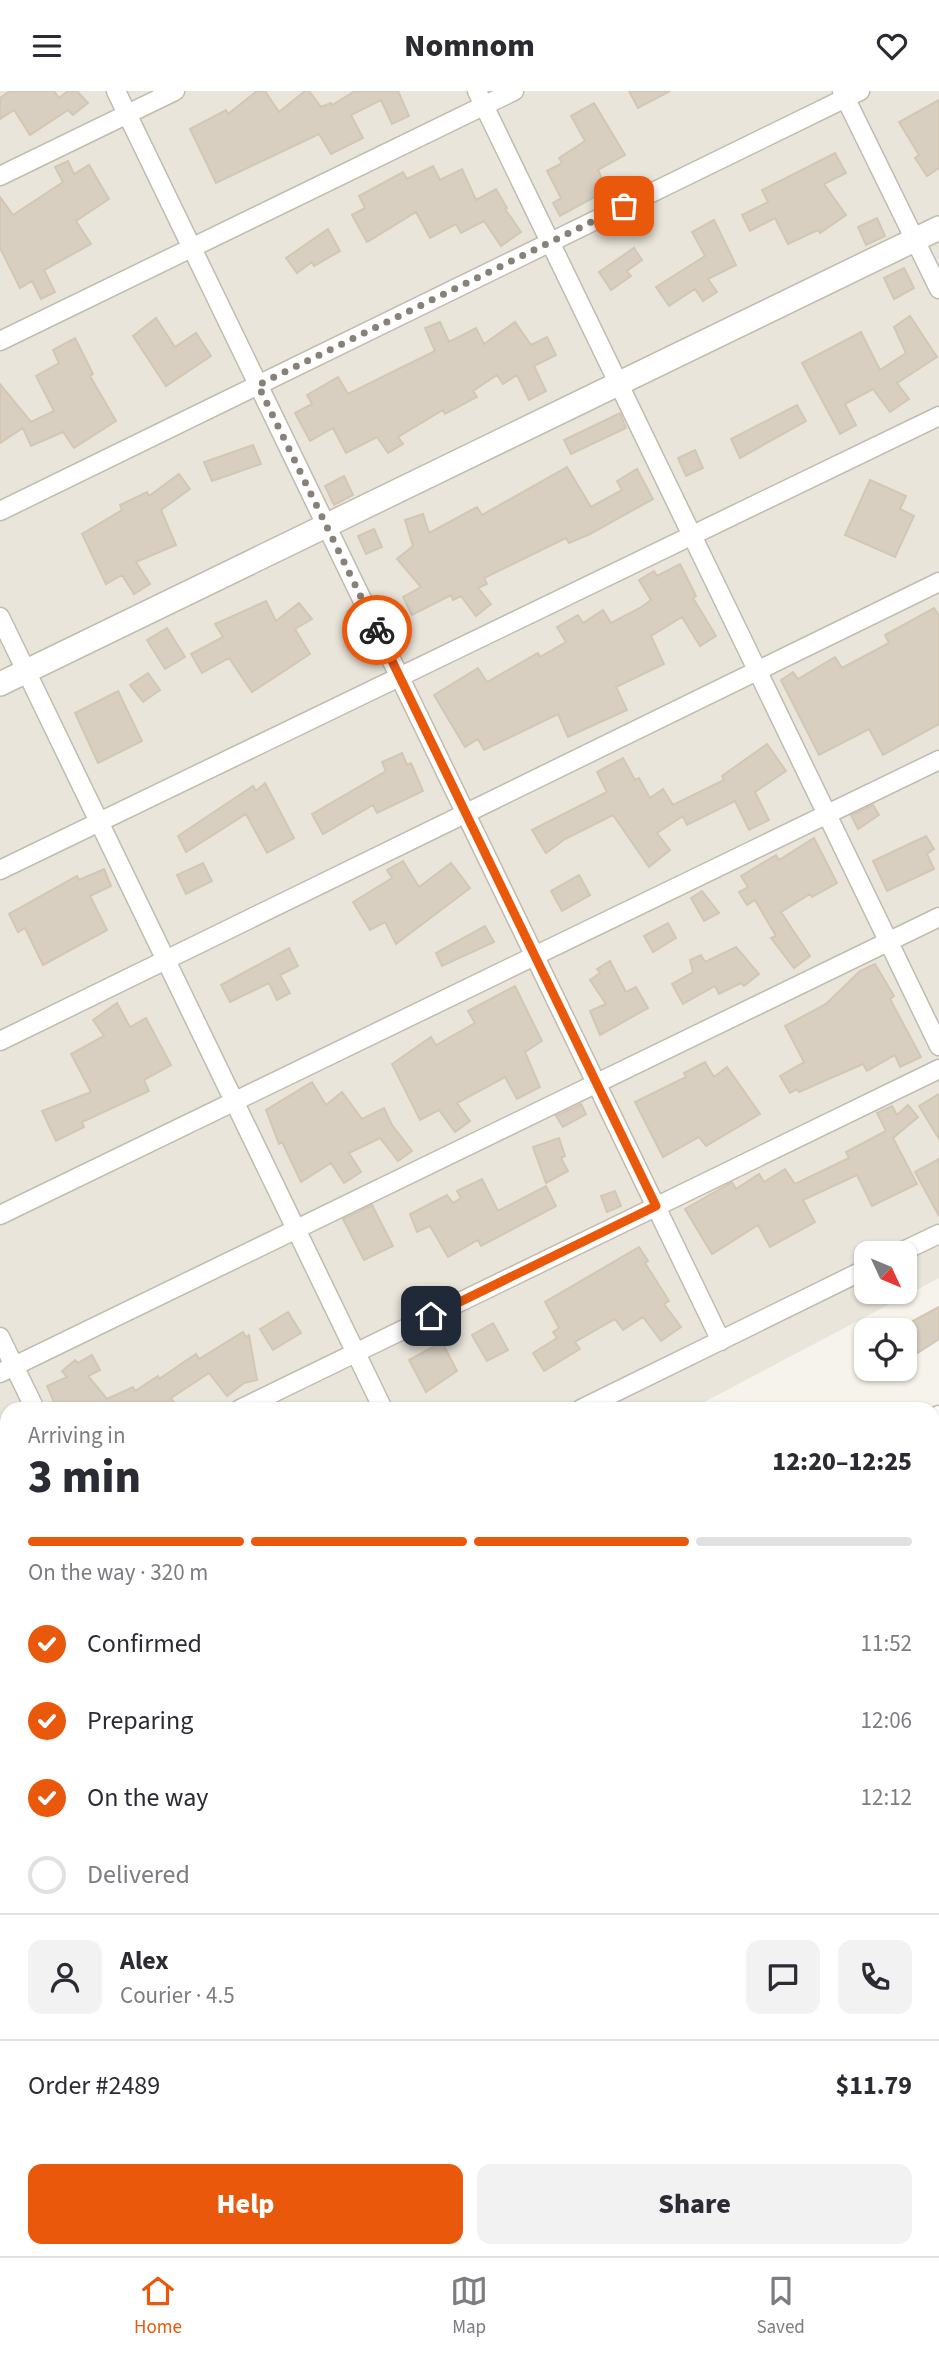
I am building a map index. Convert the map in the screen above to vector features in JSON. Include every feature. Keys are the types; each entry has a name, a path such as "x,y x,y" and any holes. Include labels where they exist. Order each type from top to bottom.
{"street":[{"path":"116,91 720,1341"},
{"path":"0,176 175,91"},
{"path":"0,341 192,248 480,98 514,91"},
{"path":"0,511 849,93 939,289"},
{"path":"480,98 939,1046"},
{"path":"0,684 939,228"},
{"path":"0,870 939,416"},
{"path":"0,1041 939,582"},
{"path":"0,617 380,1402"},
{"path":"0,1215 939,759"},
{"path":"7,1370 939,917"},
{"path":"254,1402 939,1069"},
{"path":"917,1245 939,1234"},
{"path":"595,1402 854,1275"},
{"path":"0,1337 7,1370 30,1402"}],"shaded area":[{"path":"0,91 939,91 939,1278 917,1290 917,1241 854,1241 854,1304 890,1304 863,1318 854,1318 854,1323 704,1402 0,1402"}],"building":[{"path":"10,91 54,91 59,98 68,91 77,91 88,103 73,115 68,110 30,135 14,110 0,119 0,98"},
{"path":"257,91 265,91 279,112 305,91 309,91 321,107 331,103 332,105 355,91 398,91 409,116 392,124 381,100 351,115 363,138 331,154 319,134 216,183 190,129 226,110 228,114"},
{"path":"629,91 670,91 638,108"},
{"path":"939,100 939,168 927,176 915,158 919,155 899,122"},
{"path":"594,103 625,155 598,170 607,190 560,216 553,203 561,198 547,171 562,163 559,158 585,141 571,116"},
{"path":"835,153 846,173 824,184 846,215 820,233 818,230 788,244 775,218 750,231 742,215 768,202 762,190"},
{"path":"68,161 74,174 89,165 109,199 76,221 91,244 44,270 55,292 41,299 32,281 20,288 0,248 0,197 13,215 63,182 55,167"},
{"path":"433,166 440,180 462,169 476,200 496,189 507,208 505,209 521,232 501,246 484,221 461,233 456,224 430,238 416,212 367,242 352,215 365,208 359,196 403,172 407,179"},
{"path":"877,218 885,236 866,245 858,227"},
{"path":"714,220 736,265 708,279 717,292 703,301 695,289 669,306 656,287 705,256 692,232"},
{"path":"328,229 340,251 314,266 312,262 297,273 286,258"},
{"path":"634,248 642,260 627,271 631,276 611,290 599,272"},
{"path":"904,268 914,288 894,299 884,278"},
{"path":"910,316 937,357 897,383 909,399 890,412 873,389 845,404 856,425 840,434 802,363 861,332 880,370 906,353 894,327"},
{"path":"156,318 175,347 196,333 211,356 166,386 133,336"},
{"path":"440,322 449,342 476,328 484,344 515,322 531,345 547,337 556,355 534,366 546,391 529,400 517,375 503,384 497,375 473,391 477,397 445,414 443,410 398,437 403,444 388,453 377,437 346,453 333,428 310,441 295,413 312,404 307,395 338,377 348,394 435,351 425,328"},
{"path":"75,338 93,374 90,376 116,421 74,448 63,432 31,446 23,428 0,443 0,384 31,422 54,411 36,376 59,363 53,350"},
{"path":"797,405 806,421 740,458 731,439"},
{"path":"620,413 626,428 571,454 564,440"},
{"path":"253,445 261,464 212,481 204,462"},
{"path":"695,450 703,468 686,476 678,458"},
{"path":"567,467 591,507 622,490 617,481 637,469 653,499 590,534 569,543 566,538 484,578 487,584 478,588 491,604 476,616 461,596 453,600 451,595 412,615 403,597 421,587 397,559 413,546 405,520 423,514 429,533 477,507 482,515"},
{"path":"179,474 190,489 161,510 176,545 136,562 150,584 134,594 122,575 106,584 82,534 122,510 120,505 147,492 149,496"},
{"path":"344,476 353,495 334,505 325,486"},
{"path":"870,480 906,496 900,509 914,516 895,557 845,535"},
{"path":"374,529 382,547 366,554 358,536"},
{"path":"680,564 696,596 693,598 716,636 700,646 682,617 651,636 664,664 616,687 627,710 568,737 558,714 484,750 478,739 465,747 434,695 478,668 487,682 538,653 540,657 566,642 557,627 578,615 583,623 603,610 611,623 640,608 651,600 639,580 654,571 657,576"},
{"path":"266,601 276,621 299,603 312,619 295,629 310,654 252,692 229,658 202,673 191,654 223,637 215,624"},
{"path":"934,608 939,616 939,724 883,755 869,729 819,755 781,680 793,672 798,679 835,657 842,668 889,643 885,635"},
{"path":"167,628 185,657 165,669 147,640"},
{"path":"148,673 160,690 143,702 130,685"},
{"path":"118,691 142,741 98,763 75,713"},
{"path":"767,744 786,771 755,792 769,820 749,830 735,801 687,825 683,816 657,833 670,850 649,867 613,815 565,839 546,853 532,830 607,792 597,772 623,758 635,780 639,778 650,798 663,789 673,805 724,780 722,776"},
{"path":"402,753 407,765 411,763 423,791 377,813 373,805 323,834 312,814 386,771 382,762"},
{"path":"265,783 294,838 267,853 246,814 186,852 178,836 253,786 256,791"},
{"path":"873,805 879,815 858,829 851,815"},
{"path":"926,836 934,849 927,854 934,869 887,891 873,861"},
{"path":"814,838 837,883 812,897 810,894 781,912 810,956 794,968 771,938 776,936 755,900 747,905 739,892 748,887 741,876 776,855 779,860"},
{"path":"403,861 419,887 451,863 470,888 396,944 385,922 370,930 353,902 392,878 387,870"},
{"path":"203,863 212,881 186,894 177,875"},
{"path":"104,869 111,886 90,896 107,930 43,965 25,928 18,932 9,914 77,876 79,880"},
{"path":"579,875 590,895 562,911 551,891"},
{"path":"702,891 719,913 704,921 691,898"},
{"path":"668,923 676,938 653,952 644,936"},
{"path":"485,926 494,942 442,966 436,953"},
{"path":"736,947 759,974 744,986 741,983 719,994 715,986 683,1004 672,984 693,972 690,960 701,955 705,962"},
{"path":"289,948 298,966 280,975 290,993 277,1000 269,983 230,1002 221,985"},
{"path":"610,961 626,992 636,987 648,1008 600,1035 590,1011 606,1004 590,980 600,973 597,969"},
{"path":"875,964 894,996 890,999 921,1057 900,1067 895,1055 867,1071 863,1064 799,1092 797,1089 790,1093 780,1076 804,1062 785,1026 826,1004 860,971"},
{"path":"515,986 542,1041 525,1052 540,1087 517,1099 505,1077 457,1103 470,1121 455,1132 439,1110 420,1120 392,1064 431,1037 436,1045 475,1023 468,1011"},
{"path":"117,1003 130,1027 146,1018 171,1065 144,1080 149,1091 82,1122 84,1127 56,1141 42,1111 91,1092 71,1054 104,1036 93,1020"},
{"path":"705,1062 714,1077 727,1067 760,1114 706,1146 699,1137 663,1157 635,1102 686,1077 684,1073"},
{"path":"312,1082 326,1105 342,1092 362,1119 384,1108 392,1125 412,1151 398,1161 380,1138 349,1153 361,1172 344,1183 331,1163 301,1182 282,1142 279,1144 266,1110"},
{"path":"939,1094 939,1139 919,1106"},
{"path":"581,1104 586,1114 563,1127 556,1116"},
{"path":"908,1105 918,1117 893,1138 917,1184 872,1206 857,1175 803,1200 815,1222 770,1247 758,1225 712,1254 685,1209 732,1182 736,1189 759,1174 764,1182 785,1169 795,1184 849,1158 846,1152 886,1131 877,1113 892,1106 897,1115"},
{"path":"559,1138 565,1156 561,1158 568,1171 546,1183 533,1147"},
{"path":"939,1159 939,1216 915,1172"},
{"path":"482,1179 498,1211 546,1186 556,1206 481,1246 478,1240 448,1257 430,1226 417,1232 410,1214 447,1195 453,1203 461,1198 457,1191"},
{"path":"615,1191 621,1206 607,1212 601,1196"},
{"path":"372,1205 393,1246 364,1260 343,1219"},
{"path":"639,1247 648,1261 645,1263 669,1301 664,1304 681,1327 661,1341 643,1317 623,1330 615,1319 575,1342 580,1349 544,1371 533,1353 557,1338 553,1332 559,1328 545,1302"},
{"path":"939,1307 939,1339 917,1353 917,1319"},
{"path":"288,1312 301,1333 273,1350 260,1329"},
{"path":"493,1323 508,1350 487,1361 472,1335"},
{"path":"243,1332 246,1337 249,1335 257,1380 244,1383 227,1396 209,1373 171,1398 174,1402 54,1402 47,1386 67,1377 62,1371 75,1360 78,1363 92,1355 100,1370 88,1376 107,1399 133,1387 135,1391 158,1376 159,1379 196,1354 199,1359"},
{"path":"442,1342 457,1371 426,1392 409,1360"}],"way so far":[{"path":"377,630 258,385 624,206"}],"route":[{"path":"377,630 656,1206 431,1316"}]}
